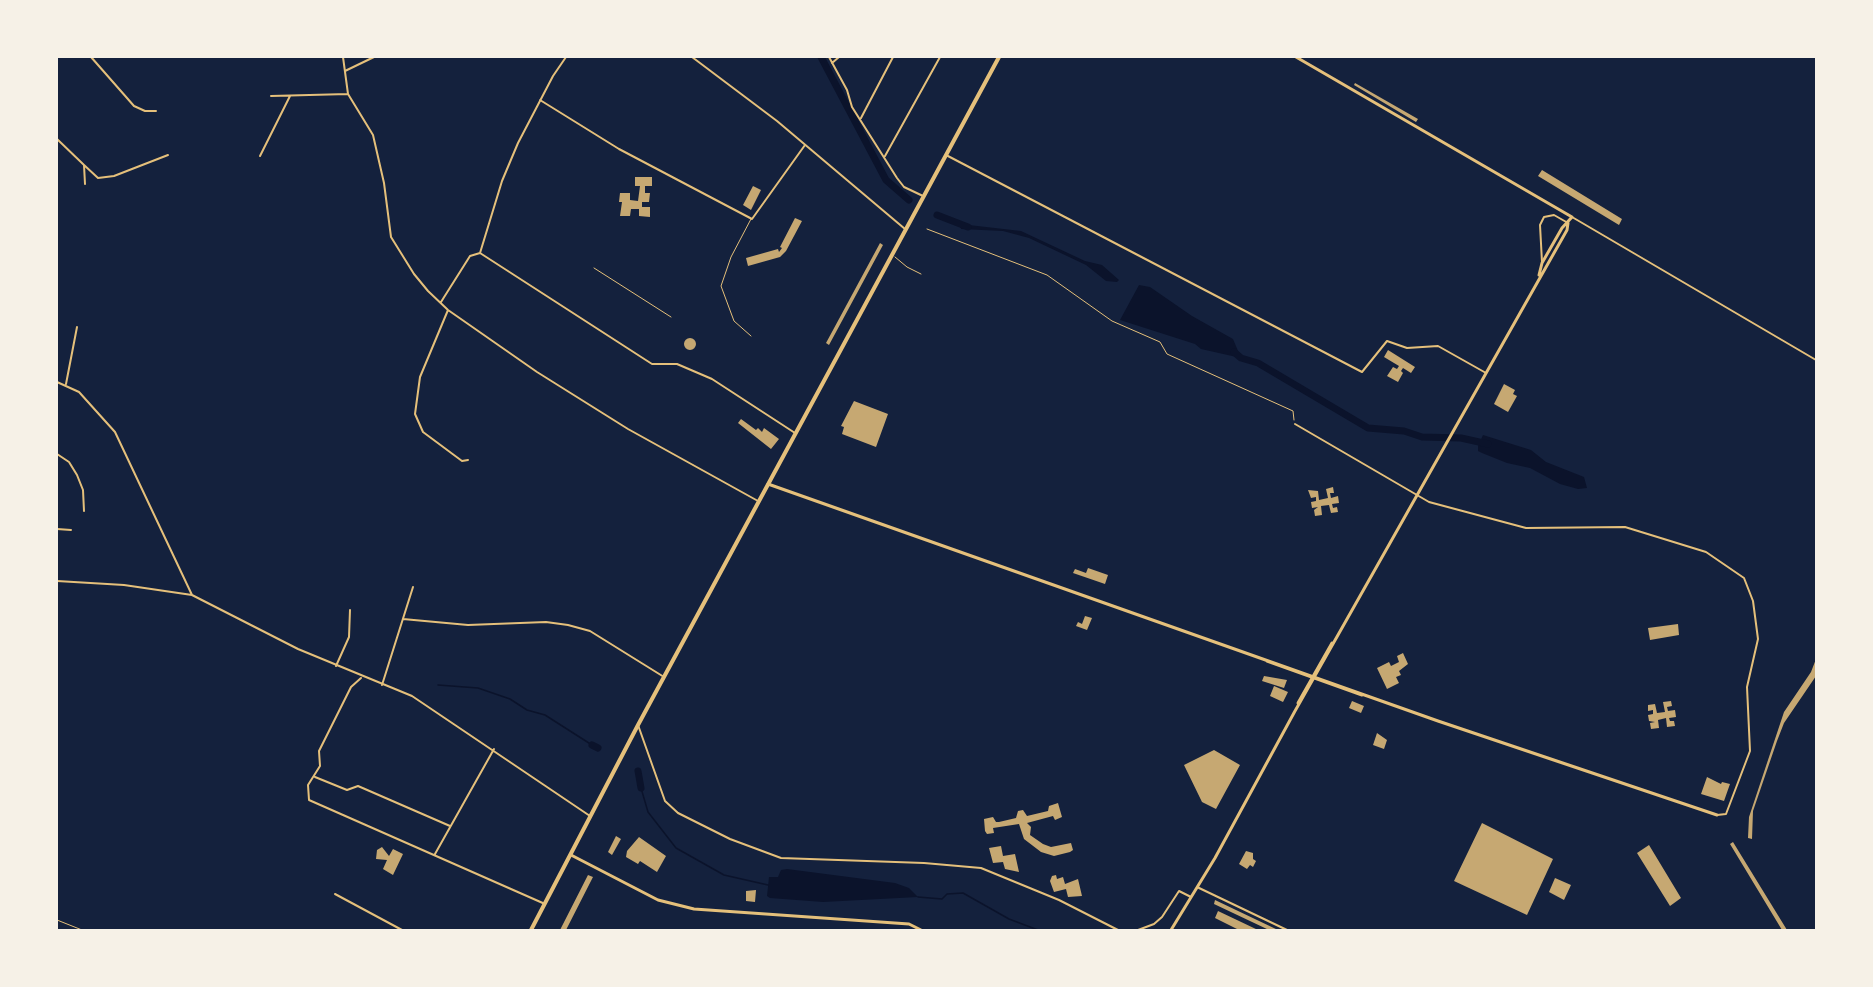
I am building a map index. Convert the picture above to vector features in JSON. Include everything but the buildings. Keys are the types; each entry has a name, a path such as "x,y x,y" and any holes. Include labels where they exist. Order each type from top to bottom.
{"main road":[{"path":"531,930 758,501 999,57"}],"street":[{"path":"91,57 134,106 145,111 156,111"},
{"path":"343,57 348,94 373,135 384,183 391,237 414,274 448,310 537,372 628,429 758,501"},
{"path":"345,71 374,57"},
{"path":"441,302 469,258 480,253 502,181 540,100 566,57"},
{"path":"692,57 806,145 905,229"},
{"path":"829,57 847,90 852,107 904,187 923,196"},
{"path":"832,63 840,57"},
{"path":"861,118 893,57"},
{"path":"885,156 940,57"},
{"path":"1296,57 1816,360"},
{"path":"271,96 348,94"},
{"path":"260,156 290,96"},
{"path":"540,100 615,147 752,219 806,145"},
{"path":"57,139 98,178 114,176 168,155"},
{"path":"946,155 1362,372 1387,340 1407,348 1438,346 1486,373"},
{"path":"84,165 85,184"},
{"path":"1539,277 1542,263 1540,225 1544,217 1554,215 1568,223"},
{"path":"1542,263 1562,228 1572,217"},
{"path":"1172,930 1539,277 1568,230 1568,223"},
{"path":"480,253 652,364 677,364 712,379 795,433"},
{"path":"448,310 420,377 415,414 423,432 462,461 468,460"},
{"path":"66,384 77,327"},
{"path":"57,382 66,384 79,392 114,432 192,595"},
{"path":"768,483 1313,677 1717,815 1726,814 1750,751 1747,687 1758,639 1748,583 1706,552 1618,525 1526,528 1429,502 1295,424"},
{"path":"57,454 69,462 77,475 83,490 84,511"},
{"path":"57,529 71,530"},
{"path":"57,581 124,585 192,595 336,666 412,696 494,749 590,816"},
{"path":"382,685 413,587"},
{"path":"336,666 349,637 350,610"},
{"path":"403,619 468,625 546,622 568,625 596,634 664,677"},
{"path":"362,677 351,687 319,752 320,766 308,785 309,800 545,904"},
{"path":"638,725 665,801 686,817 730,839 784,858 914,862 981,868 1059,900 1118,930"},
{"path":"435,854 494,749"},
{"path":"315,777 347,790 358,786 450,826"},
{"path":"571,855 658,900 694,909 909,924 921,930"},
{"path":"1197,887 1287,930"},
{"path":"1138,930 1154,924 1162,917 1179,891 1191,897"},
{"path":"335,894 402,930"}],"lane":[{"path":"751,336 734,321 721,286 731,257 752,219"},
{"path":"892,254 907,267 921,274"},
{"path":"594,268 671,317"},
{"path":"57,920 82,930"}],"path":[{"path":"927,229 1047,275 1112,321 1160,342 1167,354 1293,411 1295,424"}],"water":[{"path":"960,224 1021,231 1085,261 1102,265 1119,280 1117,282 1106,281 1086,265 1029,238 1003,231 961,229"},
{"path":"1139,285 1150,287 1192,316 1233,339 1241,358 1201,349 1195,344 1120,320"},
{"path":"1483,435 1531,450 1546,462 1584,477 1587,488 1578,489 1560,484 1530,468 1507,463 1478,451"},
{"path":"781,870 895,883 909,888 918,897 823,902 770,898 767,896 769,877 778,877"}],"waterway":[{"path":"821,57 886,180 909,200"},
{"path":"937,215 968,227"},
{"path":"1234,352 1241,358 1258,363 1368,428 1404,431 1422,437 1461,438 1488,444"},
{"path":"438,685 478,688 510,699 527,710 545,715 592,745"},
{"path":"592,745 598,748"},
{"path":"638,771 641,788"},
{"path":"641,788 648,812 676,848 724,875 768,885"},
{"path":"918,897 942,899 947,894 963,893 1009,919 1038,930"}]}
